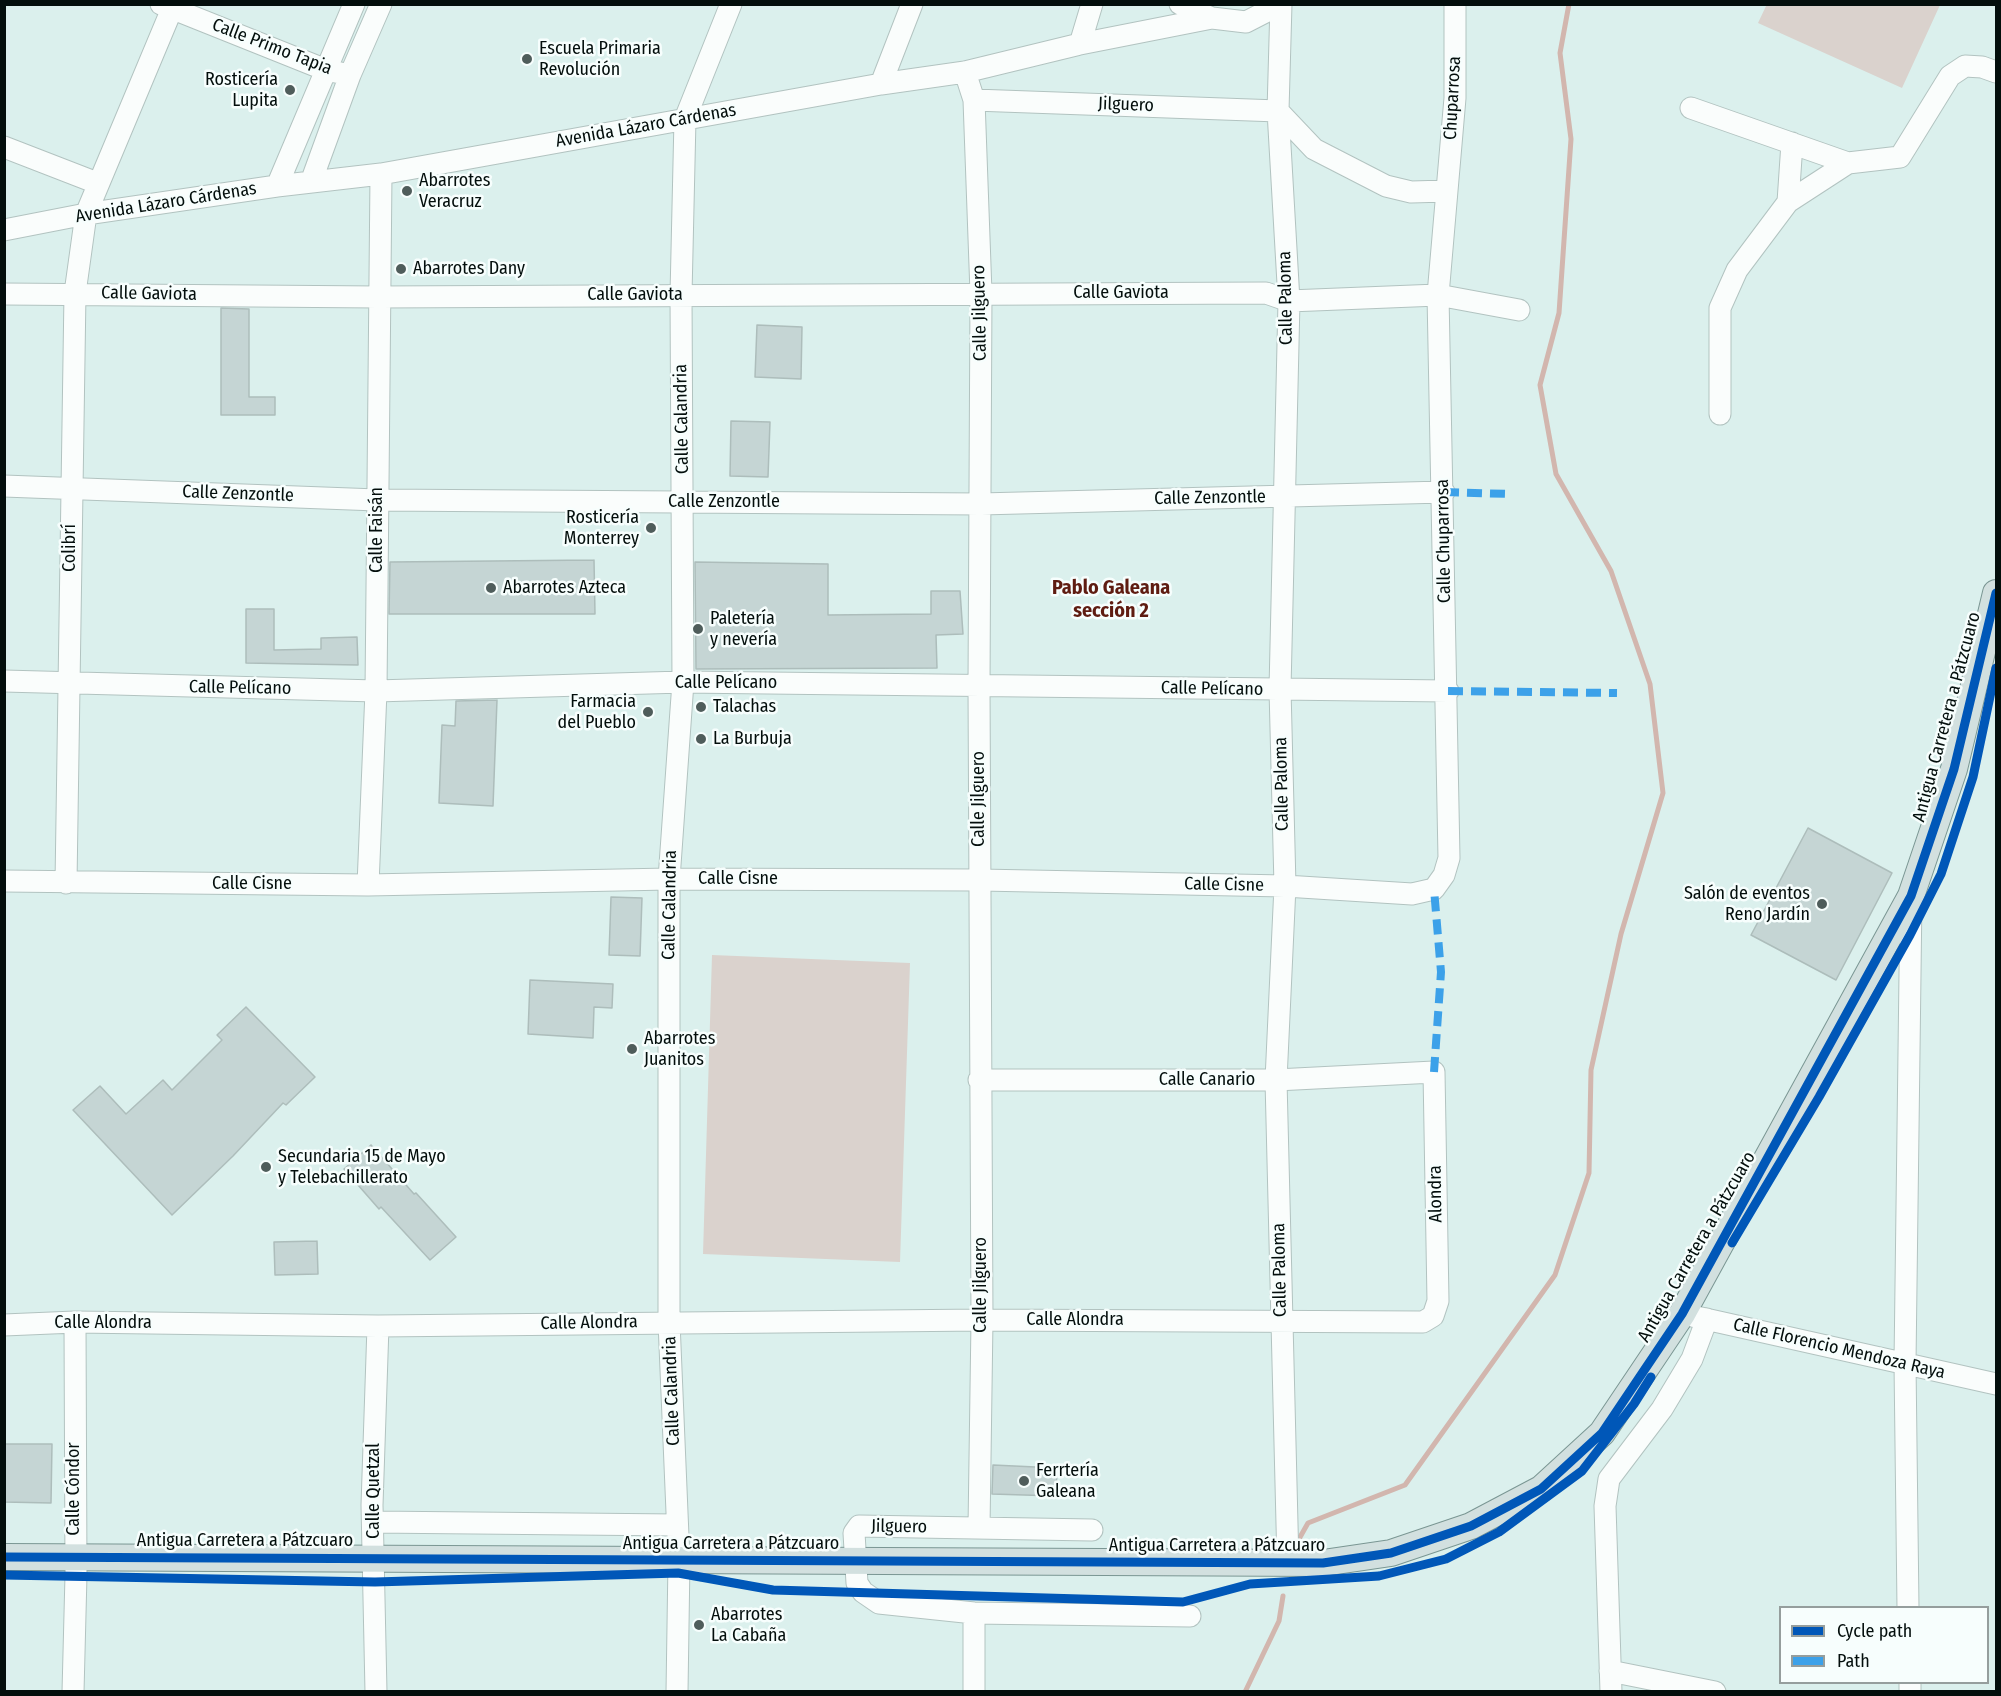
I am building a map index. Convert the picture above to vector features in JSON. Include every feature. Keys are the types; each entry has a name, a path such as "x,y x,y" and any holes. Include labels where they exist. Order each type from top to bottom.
{"main road":[{"name":"Antigua Carretera a Pátzcuaro","path":"4,1557 1288,1564 1323,1563 1391,1552 1471,1526 1541,1489 1602,1433 1694,1316 1911,896 1954,769 1996,593"}],"street":[{"path":"277,186 354,4"},
{"path":"312,182 350,75 381,4"},
{"path":"685,119 731,4"},
{"path":"881,84 912,4"},
{"path":"1080,44 1092,4"},
{"path":"1180,4 1212,18"},
{"name":"Avenida Lázaro Cárdenas","path":"4,230 86,214 277,186 381,174 881,84 964,72 1080,44 1212,18 1246,22 1281,4"},
{"name":"Calle Paloma","path":"1281,4 1278,111 1289,301 1282,496 1280,689 1285,886 1276,1080 1288,1564"},
{"name":"Chuparrosa","path":"1447,191 1455,98 1455,4"},
{"name":"Calle Primo Tapia","path":"169,6 326,70 350,75"},
{"name":"Colibrí","path":"66,883 75,293 86,214 169,6"},
{"path":"1691,108 1848,163 1900,157 1950,76 1965,66 1982,67 1996,72"},
{"name":"Calle Jilguero","path":"964,72 974,100 981,293 979,686 982,1320 979,1528"},
{"name":"Jilguero","path":"974,100 1278,111"},
{"path":"1278,111 1314,149 1386,186 1411,192 1447,191"},
{"name":"Calle Calandria","path":"677,1692 679,1560 669,1322 669,879 683,682 681,295 685,119"},
{"path":"1788,202 1792,143"},
{"path":"4,147 97,183"},
{"path":"1720,414 1720,308 1737,270 1788,202 1848,163"},
{"name":"Calle Faisán","path":"368,885 376,691 378,297 381,174"},
{"name":"Calle Chuparrosa","path":"1434,889 1444,875 1449,858 1448,691 1438,295 1447,191"},
{"path":"1266,293 1287,278"},
{"name":"Calle Gaviota","path":"4,294 378,297 1266,293 1289,301 1438,295 1519,310"},
{"name":"Calle Zenzontle","path":"4,486 377,500 981,504 1444,492"},
{"name":"Calle Pelícano","path":"4,681 70,685 376,691 683,682 1448,691"},
{"name":"Calle Cisne","path":"4,881 368,885 669,879 980,880 1285,886 1412,894 1434,889"},
{"path":"1908,1606 1905,1363 1911,896"},
{"name":"Calle Canario","path":"980,1080 1276,1080 1434,1072"},
{"name":"Alondra","path":"1433,1316 1438,1301 1434,1072"},
{"name":"Calle Alondra","path":"4,1325 75,1322 378,1326 982,1320 1423,1322 1433,1316"},
{"path":"1694,1316 1686,1369 1662,1408 1609,1479 1605,1506 1611,1681 1715,1692"},
{"name":"Calle Florencio Mendoza Raya","path":"1694,1316 1996,1384"},
{"name":"Calle Cóndor","path":"73,1692 75,1322"},
{"name":"Calle Quetzal","path":"376,1692 373,1522 378,1326"},
{"path":"373,1522 678,1525"},
{"name":"Jilguero","path":"979,1528 859,1526 854,1533 857,1583 863,1592 879,1603 974,1613 1190,1616"},
{"path":"979,1528 1092,1530"},
{"path":"974,1613 974,1692"}],"shaded area":[{"path":"1767,4 1940,5 1902,88 1758,23"},
{"path":"712,955 910,963 900,1262 703,1254"}],"building":[{"path":"221,308 249,309 249,397 275,397 275,415 221,415"},
{"path":"757,325 802,327 801,379 755,377"},
{"path":"731,421 770,422 768,477 730,476"},
{"name":"Abarrotes Azteca","path":"594,560 595,614 389,614 390,562"},
{"path":"695,562 828,564 828,615 931,614 931,591 960,591 963,634 936,635 937,668 696,669"},
{"path":"246,609 274,609 274,650 321,649 321,638 357,637 358,665 246,663"},
{"path":"497,700 493,806 439,803 442,725 455,726 456,701"},
{"name":"Salón de eventos Reno Jardín","path":"1808,828 1892,873 1836,980 1751,935"},
{"path":"611,897 642,898 640,956 609,955"},
{"path":"530,980 613,984 612,1008 594,1007 593,1038 528,1034"},
{"path":"246,1007 315,1077 286,1105 283,1103 172,1215 73,1110 100,1086 126,1114 163,1080 172,1090 222,1040 217,1035"},
{"path":"371,1145 456,1237 430,1260 381,1207 379,1209 344,1169"},
{"path":"317,1241 318,1274 275,1275 274,1242"},
{"path":"4,1444 52,1444 51,1503 4,1502"},
{"name":"Ferrtería Galeana","path":"993,1465 1057,1468 1056,1496 992,1494"}],"waterway":[{"path":"1295,1546 1308,1523 1405,1485 1555,1275 1589,1173 1591,1070 1621,934 1663,793 1650,684 1611,571 1556,474 1540,385 1559,313 1571,139 1560,53 1569,4"},
{"path":"1245,1692 1279,1621 1283,1596"}],"marked path":[{"path":"1444,492 1510,494"},
{"path":"1448,691 1617,693"},
{"path":"1434,889 1441,972 1434,1072"}],"cycle path":[{"path":"4,1557 1323,1563 1391,1553 1471,1526 1541,1489 1602,1433 1682,1314 1911,896 1954,769 1996,593"},
{"path":"1732,1243 1819,1097 1910,935 1941,874 1973,777 1996,668"},
{"path":"4,1575 375,1582 678,1573 773,1590 1183,1602 1250,1584 1379,1576 1446,1559 1499,1532 1582,1471 1634,1404 1651,1377"}],"place":[{"name":"Escuela Primaria Revolución","path":"527,59"},
{"name":"Rosticería Lupita","path":"290,90"},
{"name":"Abarrotes Veracruz","path":"407,191"},
{"name":"Abarrotes Dany","path":"401,269"},
{"name":"Rosticería Monterrey","path":"651,528"},
{"name":"Abarrotes Azteca","path":"491,588"},
{"name":"Paletería y nevería","path":"698,629"},
{"name":"Talachas","path":"701,707"},
{"name":"Farmacia del Pueblo","path":"648,712"},
{"name":"La Burbuja","path":"701,739"},
{"name":"Salón de eventos Reno Jardín","path":"1822,904"},
{"name":"Abarrotes Juanitos","path":"632,1049"},
{"name":"Secundaria 15 de Mayo y Telebachillerato","path":"266,1167"},
{"name":"Ferrtería Galeana","path":"1024,1481"},
{"name":"Abarrotes La Cabaña","path":"699,1625"}],"district":[{"name":"Pablo Galeana sección 2","path":"1111,600"}]}
